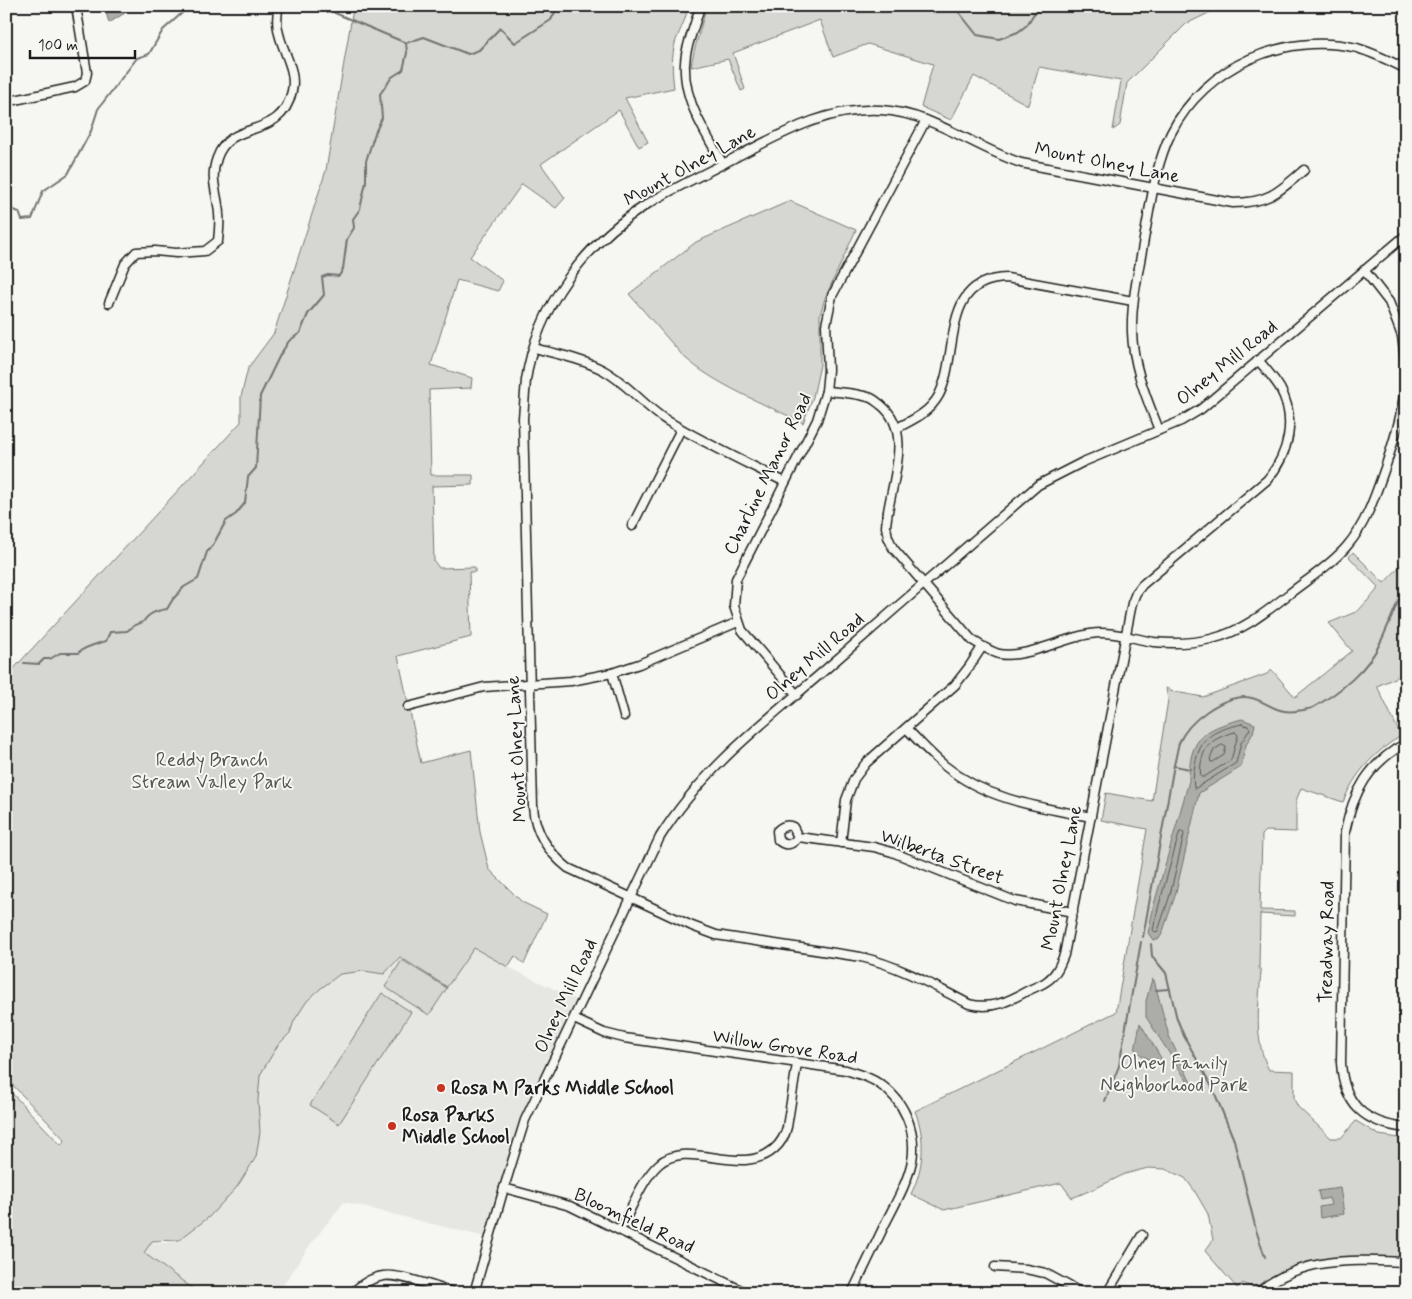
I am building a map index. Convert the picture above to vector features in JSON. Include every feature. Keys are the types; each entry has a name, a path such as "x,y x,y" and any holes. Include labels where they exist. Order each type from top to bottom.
{"street":[{"path":"6,99 24,98 75,86 85,81 87,73 76,6"},
{"path":"109,303 125,264 136,252 154,250 176,254 205,251 218,241 219,214 214,188 214,174 220,150 233,136 275,121 284,110 292,91 293,73 277,29 278,6"},
{"path":"700,6 686,53 685,83 694,110 723,164"},
{"path":"1160,430 1144,393 1136,363 1132,333 1133,301 1161,158 1171,134 1182,116 1196,97 1214,80 1237,64 1276,49 1303,44 1342,46 1375,54 1406,69"},
{"name":"Mount Olney Lane","path":"1258,360 1273,377 1287,405 1290,424 1288,442 1283,457 1267,480 1142,585 1136,593 1132,603 1064,955 1059,968 1047,981 995,1006 977,1006 969,1004 907,972 883,962 862,957 716,935 692,926 568,868 558,860 544,843 534,818 523,418 526,379 534,348 544,321 558,294 577,265 597,242 648,204 792,128 814,119 857,110 882,110 905,113 926,120 1001,156 1021,163 1233,203 1250,203 1265,199 1286,186 1304,170"},
{"name":"Charline Manor Road","path":"797,694 746,637 738,622 734,597 736,580 817,420 826,391 828,370 826,325 832,296 926,120"},
{"name":"Olney Mill Road","path":"474,1293 526,1120 660,837 672,818 704,779 722,760 1038,485 1083,462 1181,421 1200,409 1406,235"},
{"path":"1364,270 1389,302 1404,336 1406,366"},
{"path":"897,428 922,414 932,406 938,396 946,378 958,312 965,297 981,282 997,278 1008,278 1133,301"},
{"path":"534,348 604,370 654,412 681,429 785,482"},
{"path":"826,391 866,396 874,399 887,410 897,428 899,450 886,527 888,538 893,548 972,640 998,654 1014,655 1090,634 1106,633 1155,642 1190,642 1228,634 1256,620 1337,556 1357,533 1374,501 1400,422 1405,394 1406,373"},
{"path":"632,526 681,429"},
{"path":"408,707 484,687 571,681 612,673 639,664 738,622"},
{"path":"841,843 846,800 854,779 866,763 955,685 982,647"},
{"path":"612,673 624,716"},
{"path":"906,728 944,765 980,788 1015,802 1091,817"},
{"name":"Treadway Road","path":"1406,743 1390,752 1363,781 1352,800 1349,812 1345,832 1341,1062 1345,1086 1361,1111 1375,1122 1406,1128"},
{"name":"Wilberta Street","path":"798,838 874,847 892,852 1015,901 1073,912"},
{"name":"Willow Grove Road","path":"574,1019 604,1033 624,1038 846,1070 872,1080 886,1088 896,1098 910,1123 913,1140 912,1160 902,1189 852,1293"},
{"path":"620,1230 648,1176 660,1163 671,1157 682,1155 747,1161 768,1154 779,1144 786,1134 788,1127 797,1064"},
{"name":"Bloomfield Road","path":"504,1188 570,1206 747,1293"},
{"path":"1107,1293 1142,1235"},
{"path":"1259,1292 1272,1281 1287,1273 1321,1263 1346,1261 1406,1262"},
{"path":"995,1266 1045,1273 1082,1293"},
{"path":"352,1293 363,1283 382,1276 393,1275 455,1293"}],"shaded area":[{"name":"Rosa Parks Middle School","path":"474,948 508,967 581,1002 525,1120 489,1238 344,1202 310,1245 278,1293 32,1293 132,1243 166,1243 182,1237 258,1101 260,1072 297,1010 320,989 340,974 364,971 384,974 400,957"}],"green space":[{"name":"Reddy Branch Stream Valley Park","path":"356,6 688,6 673,52 674,88 625,98 648,142 639,147 619,110 541,164 565,198 556,208 522,184 470,257 503,281 498,291 457,280 431,365 472,378 471,388 429,390 431,475 473,475 473,485 432,486 434,561 439,568 475,567 475,572 469,572 471,637 398,656 421,763 471,750 480,832 489,869 522,902 547,914 524,964 515,956 508,967 474,948 447,987 400,957 384,974 364,971 340,974 307,1001 294,1021 290,1033 278,1045 260,1075 258,1101 260,1132 256,1157 237,1187 209,1217 179,1240 152,1241 144,1253 199,1293 6,1293 6,1087 61,1145 65,1140 6,1078 6,677 241,422 241,397 248,368 274,333 326,170 353,9"},
{"path":"706,6 1223,6 1186,24 1127,83 1120,125 1113,130 1121,81 1039,67 1028,105 974,76 951,120 921,107 933,64 868,44 833,57 820,20 733,53 745,89 741,91 728,59 691,67"},
{"path":"790,201 856,230 825,298 820,315 820,365 813,397 803,423 725,385 696,366 683,356 629,294 696,242"},
{"name":"Olney Family Neighborhood Park","path":"1353,552 1384,583 1406,560 1406,673 1377,686 1401,736 1382,749 1366,764 1353,782 1343,802 1301,788 1296,801 1296,832 1266,831 1262,835 1260,910 1295,911 1295,916 1260,914 1259,968 1261,971 1258,1022 1261,1047 1269,1070 1294,1071 1294,1099 1298,1107 1331,1138 1341,1138 1356,1121 1379,1135 1406,1139 1406,1262 1305,1267 1259,1291 1243,1283 1237,1288 1205,1251 1213,1240 1208,1214 1194,1190 1185,1178 1165,1169 1148,1168 1125,1174 1072,1198 1061,1183 944,1210 911,1194 919,1174 922,1153 921,1132 915,1111 1116,1012 1147,829 1101,820 1106,793 1152,801 1168,700 1166,688 1170,691 1203,697 1267,674 1272,670 1295,697 1352,651 1329,623 1358,611 1379,588 1349,557"},
{"path":"402,960 447,988 429,1015 385,987"},
{"path":"382,993 411,1012 339,1124 310,1105"}],"water":[{"path":"104,6 136,6 109,23"},
{"path":"1242,719 1255,724 1253,733 1246,745 1241,767 1199,793 1175,896 1162,934 1159,939 1153,940 1148,933 1154,904 1189,781 1195,746 1200,738 1208,732"},
{"path":"1152,979 1154,980 1169,1036 1191,1083 1189,1084 1146,1017 1146,1001"},
{"path":"1140,1023 1164,1063 1162,1067 1135,1051"},
{"path":"1340,1188 1344,1214 1320,1218 1319,1207 1331,1205 1329,1198 1320,1200 1318,1191"}],"waterway":[{"path":"6,207 19,212 22,220 32,219 43,191 68,174 91,131 98,109 137,58 149,54 163,30 190,6"},
{"path":"328,6 335,13 406,43 424,37 468,54 479,50 500,28 515,43 551,20 558,6"},
{"path":"942,6 958,11 977,35 999,39 1018,32 1027,25 1041,6"},
{"path":"24,663 39,664 44,659 50,659 60,653 78,653 88,647 106,641 110,632 127,631 143,622 153,613 167,609 184,587 198,579 207,552 226,521 236,514 245,503 248,477 256,468 260,396 280,355 289,341 300,333 308,314 324,295 322,277 328,275 339,276 343,269 347,239 354,228 353,219 360,209 366,182 366,161 382,118 380,94 392,77 403,70 407,53 406,43"},
{"path":"1143,937 1174,765 1179,743 1183,735 1206,712 1226,701 1236,698 1250,697 1276,709 1289,712 1312,708 1324,701 1353,679 1369,661 1381,641 1406,585"},
{"path":"1175,766 1190,769"},
{"path":"1105,1101 1119,1066 1141,942"},
{"path":"1151,944 1152,956 1166,973 1177,1019 1184,1036 1213,1089 1234,1140 1256,1230 1265,1257"},
{"path":"1156,990 1169,989"}],"place":[{"name":"Rosa M Parks Middle School","path":"441,1088"},
{"name":"Rosa Parks Middle School","path":"392,1126"}]}
